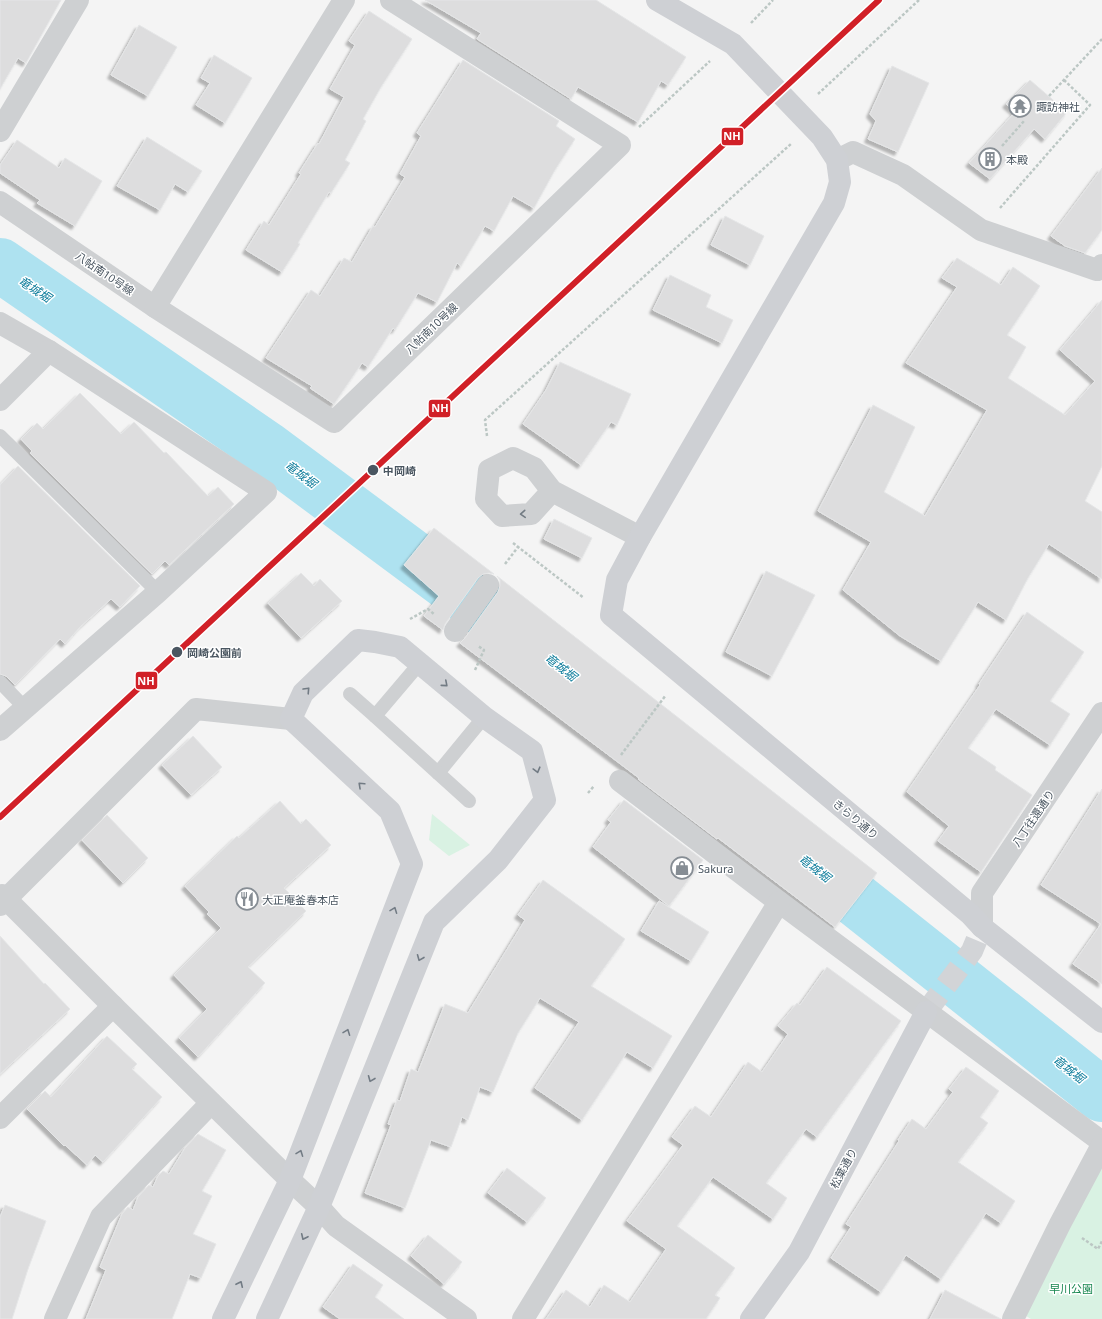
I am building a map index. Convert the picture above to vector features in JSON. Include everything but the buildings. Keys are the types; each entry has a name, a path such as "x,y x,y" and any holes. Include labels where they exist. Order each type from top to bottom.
{"street":[{"path":"0,131 78,0"},
{"path":"155,307 344,0"},
{"path":"390,0 620,144"},
{"path":"552,491 640,537 834,203 840,182 837,160 822,137 733,44 657,0"},
{"name":"八帖南10号線","path":"0,202 155,307 334,422 620,144"},
{"path":"837,160 853,152 903,175 981,230 1098,270 1102,265"},
{"path":"0,322 49,351 266,492 158,592 0,730"},
{"path":"0,400 49,351"},
{"name":"きらり通り","path":"640,537 617,580 611,615 970,914 982,927 1102,1022"},
{"path":"455,631 488,585"},
{"path":"267,1319 319,1207 434,922 498,860 545,800 532,751 484,717 400,647 358,640 303,693 291,719"},
{"path":"223,1319 290,1180 412,864 390,811 291,719 196,709 3,900 290,1180 319,1207 336,1226 466,1319"},
{"name":"八丁往還通り","path":"982,927 982,893 1102,713"},
{"path":"620,782 1102,1142"},
{"path":"523,1319 779,902"},
{"path":"0,1118 113,1006"},
{"name":"松葉通り","path":"751,1319 799,1252 926,1012"},
{"path":"55,1319 101,1217 211,1103"},
{"path":"1014,1319 1060,1224 1102,1145"}],"lane":[{"path":"0,436 158,592"},
{"path":"375,716 420,663"},
{"path":"0,682 25,708"},
{"path":"350,694 469,801"},
{"path":"438,773 484,717"}],"path":[{"path":"748,26 773,0"},
{"path":"813,98 919,0"},
{"path":"1049,96 1102,39"},
{"path":"620,144 712,59"},
{"path":"981,230 1090,105 1064,80"},
{"path":"1002,146 1024,121"},
{"path":"487,436 485,420 792,142"},
{"path":"513,542 584,598"},
{"path":"505,564 518,547"},
{"path":"410,619 428,609"},
{"path":"475,670 484,650"},
{"path":"618,759 669,692"}],"green space":[{"path":"432,814 470,845 449,856 429,840"},
{"name":"早川公園","path":"1102,1164 1102,1319 1031,1319 1023,1314"}],"waterway":[{"name":"竜城堀","path":"0,265 266,448 545,655"},
{"name":"竜城堀","path":"797,853 1102,1095"}],"tunnel":[{"path":"926,1012 972,951 982,927"}],"transit line":[{"name":"NH","path":"0,817 879,0"}],"place":[{"name":"諏訪神社","path":"1020,106"},
{"name":"本殿","path":"990,159"},
{"name":"中岡崎","path":"373,470"},
{"name":"岡崎公園前","path":"177,652"},
{"name":"Sakura","path":"682,868"},
{"name":"大正庵釜春本店","path":"247,899"}]}
